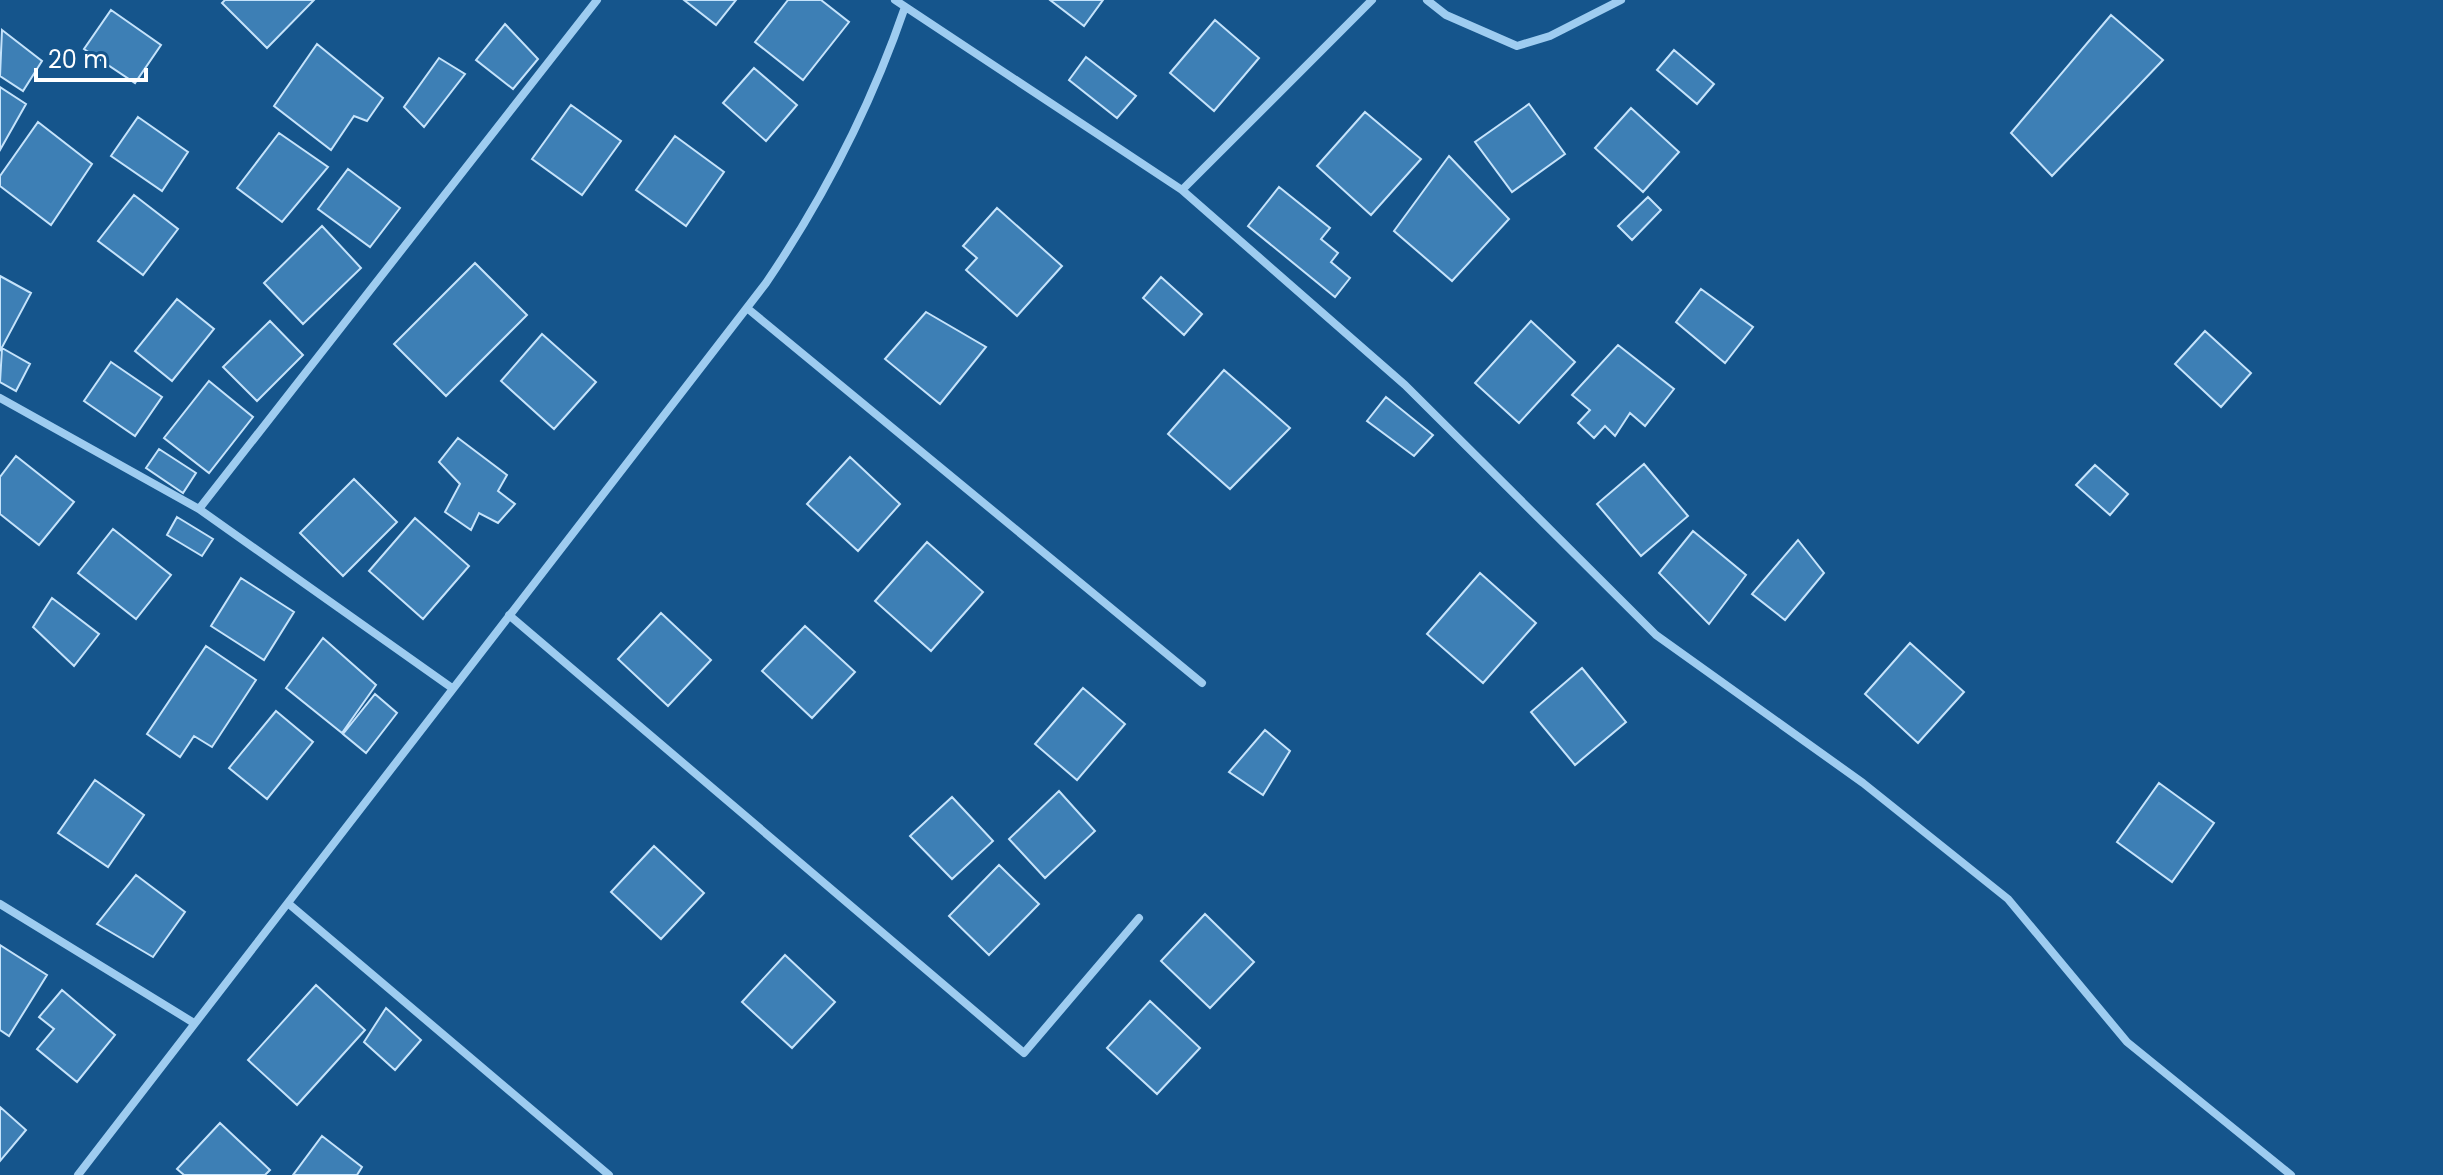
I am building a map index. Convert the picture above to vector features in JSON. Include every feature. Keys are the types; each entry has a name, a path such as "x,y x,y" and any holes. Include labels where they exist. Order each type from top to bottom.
{"street":[{"path":"199,509 597,0"},
{"path":"895,0 1182,190 1405,385 1656,635 1863,783 2008,899 2127,1042 2291,1175"},
{"path":"1182,190 1372,0"},
{"path":"1427,0 1446,15 1517,46 1550,36 1621,0"},
{"path":"78,1175 747,308 809,219 866,110 905,7"},
{"path":"747,308 1202,683"},
{"path":"0,398 199,509 452,688"},
{"path":"509,615 1024,1053 1139,918"},
{"path":"0,904 194,1023"},
{"path":"289,904 609,1175"}],"building":[{"path":"225,0 314,0 267,48 222,3"},
{"path":"684,0 736,0 716,25"},
{"path":"788,0 821,0 849,22 803,80 755,42"},
{"path":"1050,0 1103,0 1084,26"},
{"path":"111,10 161,45 135,83 84,49"},
{"path":"2111,15 2163,60 2052,176 2011,133"},
{"path":"1215,20 1259,58 1214,111 1170,73"},
{"path":"505,24 538,59 513,89 476,60"},
{"path":"2,30 42,61 23,91 0,76"},
{"path":"317,44 383,98 367,121 354,116 331,150 274,106"},
{"path":"1674,50 1714,84 1697,104 1657,70"},
{"path":"1086,57 1136,96 1117,118 1069,80"},
{"path":"439,58 465,74 424,127 404,107"},
{"path":"754,68 797,105 766,141 723,103"},
{"path":"0,87 26,104 0,150"},
{"path":"1529,104 1565,154 1512,192 1475,142"},
{"path":"571,105 621,141 582,195 532,159"},
{"path":"1631,108 1679,152 1643,192 1595,148"},
{"path":"1365,112 1421,159 1371,215 1317,166"},
{"path":"138,117 188,152 162,191 111,156"},
{"path":"38,122 92,164 51,225 0,186 0,176"},
{"path":"279,133 328,167 282,222 237,188"},
{"path":"675,136 724,172 686,226 636,190"},
{"path":"1449,156 1509,219 1452,281 1394,231"},
{"path":"348,169 400,208 370,247 318,209"},
{"path":"1279,187 1330,228 1321,239 1338,253 1331,262 1350,278 1335,297 1248,226"},
{"path":"134,195 178,229 143,275 98,241"},
{"path":"1648,197 1661,210 1632,240 1618,226"},
{"path":"997,208 1062,266 1017,316 966,270 977,258 963,246"},
{"path":"322,226 361,268 303,324 264,283"},
{"path":"475,263 527,315 446,396 394,344"},
{"path":"0,276 31,293 0,351"},
{"path":"1161,277 1202,314 1184,335 1143,298"},
{"path":"1701,289 1753,327 1725,363 1676,322"},
{"path":"177,299 214,329 172,381 135,351"},
{"path":"926,312 986,347 940,404 885,359"},
{"path":"270,321 303,355 257,401 223,367"},
{"path":"1531,321 1575,362 1519,423 1475,383"},
{"path":"2205,331 2251,373 2221,407 2175,364"},
{"path":"542,334 596,382 554,429 501,381"},
{"path":"1618,345 1674,389 1645,426 1630,413 1615,436 1605,426 1594,438 1578,423 1590,410 1572,395"},
{"path":"2,348 30,364 16,391 0,382"},
{"path":"111,362 162,397 135,436 84,401"},
{"path":"1224,370 1290,428 1230,489 1168,434"},
{"path":"209,381 253,417 209,473 164,438"},
{"path":"1386,397 1433,435 1414,456 1367,421"},
{"path":"458,438 507,475 498,491 515,504 498,523 479,513 471,530 445,512 460,484 439,462"},
{"path":"159,449 196,473 183,493 146,468"},
{"path":"16,456 74,502 39,545 0,514 0,477"},
{"path":"850,457 900,504 858,551 807,504"},
{"path":"1644,464 1688,516 1641,556 1597,504"},
{"path":"2095,465 2128,494 2110,515 2076,485"},
{"path":"354,479 397,522 343,576 300,533"},
{"path":"177,517 213,539 202,556 167,535"},
{"path":"415,518 469,566 423,619 369,571"},
{"path":"113,529 171,575 136,619 78,573"},
{"path":"1693,531 1746,575 1709,624 1659,573"},
{"path":"1798,540 1824,573 1785,620 1752,594"},
{"path":"927,542 983,592 931,651 875,601"},
{"path":"1480,573 1536,623 1483,683 1427,634"},
{"path":"241,578 294,612 264,660 211,626"},
{"path":"52,598 99,634 74,666 33,627"},
{"path":"661,613 711,660 668,706 618,659"},
{"path":"805,626 855,672 812,718 762,671"},
{"path":"323,638 376,685 342,733 286,688"},
{"path":"1910,643 1964,692 1918,743 1865,694"},
{"path":"206,646 256,680 212,747 194,736 180,757 147,734"},
{"path":"1582,668 1626,722 1575,765 1531,712"},
{"path":"1083,688 1125,724 1077,780 1035,744"},
{"path":"375,694 397,713 366,753 343,734"},
{"path":"276,711 313,742 267,799 229,768"},
{"path":"1265,730 1290,751 1263,795 1229,772"},
{"path":"95,780 144,815 108,867 58,833"},
{"path":"2159,783 2214,823 2172,882 2117,842"},
{"path":"1059,791 1095,831 1045,878 1009,839"},
{"path":"952,797 993,841 952,879 910,836"},
{"path":"654,846 704,893 661,939 611,892"},
{"path":"999,865 1039,904 989,955 949,916"},
{"path":"136,875 185,912 153,957 97,924"},
{"path":"1205,914 1254,962 1210,1008 1161,961"},
{"path":"0,945 47,975 9,1036 0,1030"},
{"path":"785,955 835,1002 792,1048 742,1002"},
{"path":"316,985 365,1030 297,1105 248,1060"},
{"path":"62,990 115,1035 77,1082 37,1049 54,1029 39,1017"},
{"path":"1150,1001 1200,1048 1157,1094 1107,1048"},
{"path":"386,1008 421,1040 395,1070 364,1042"},
{"path":"0,1107 26,1130 0,1161"},
{"path":"220,1123 270,1170 265,1175 184,1175 177,1169"},
{"path":"322,1136 362,1167 357,1175 293,1175"}]}
